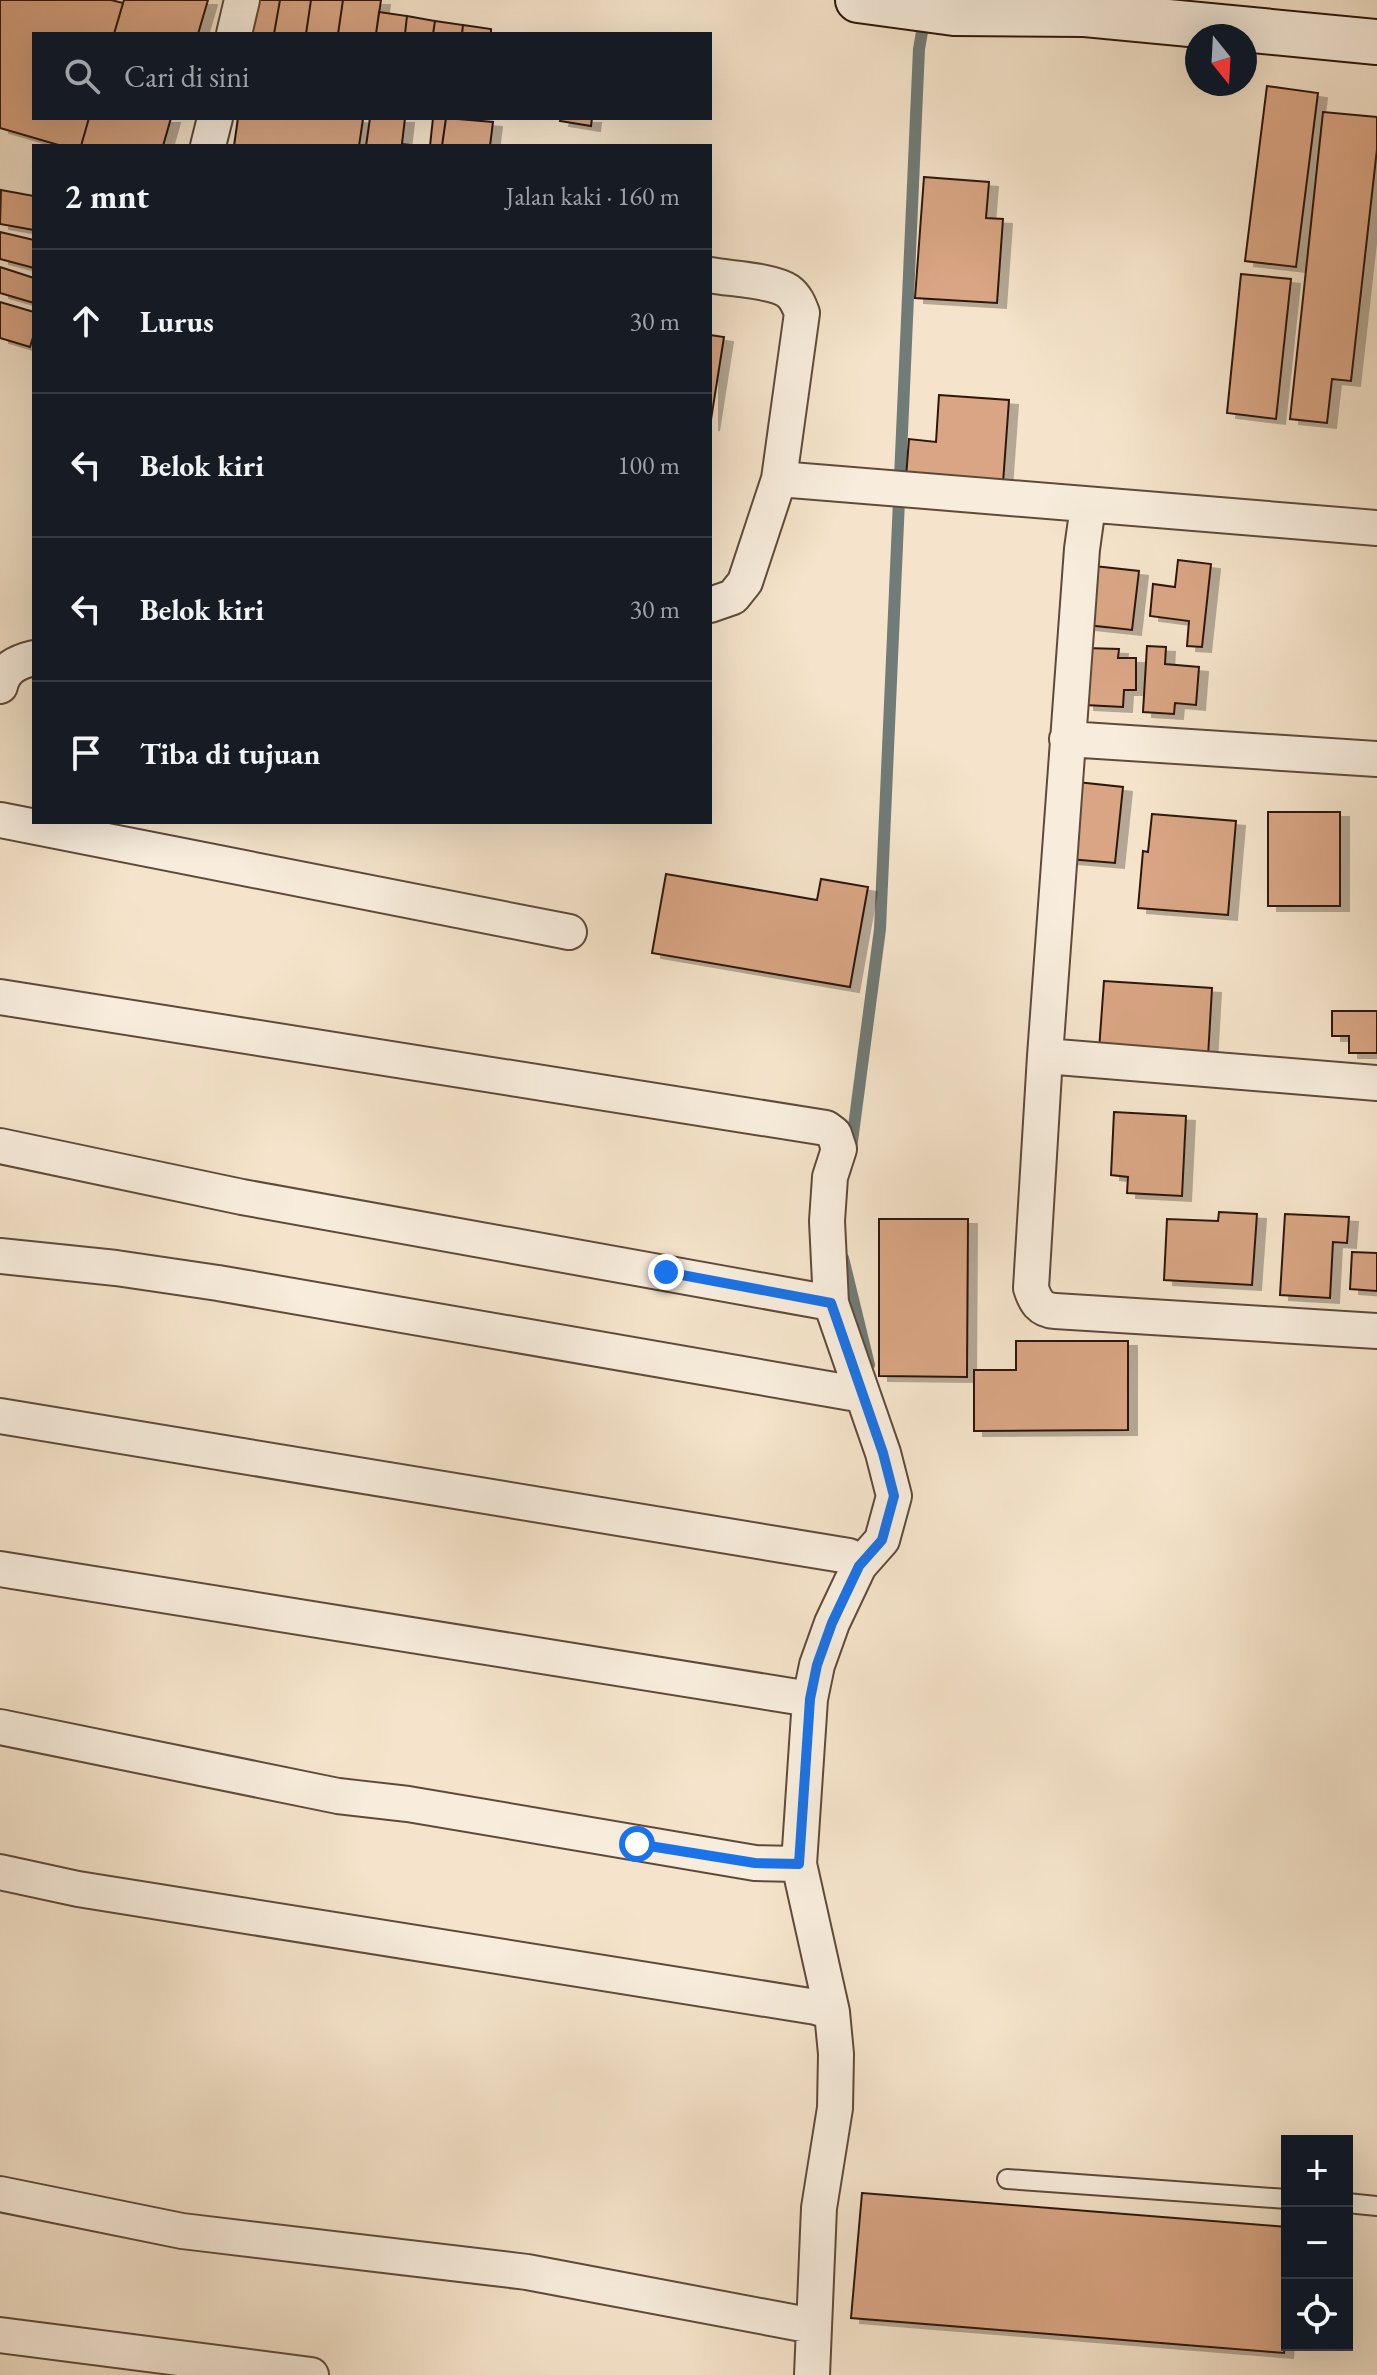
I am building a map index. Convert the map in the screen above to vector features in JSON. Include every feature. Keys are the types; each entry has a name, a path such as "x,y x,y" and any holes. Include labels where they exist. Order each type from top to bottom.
{"main road":[{"path":"858,0 954,13 1086,7 1377,42"}],"street":[{"path":"234,32 242,0"},
{"path":"208,144 214,120"},
{"path":"712,275 775,286 787,291 797,301 802,313 779,479 745,582 733,597 712,604"},
{"path":"779,479 1377,528"},
{"path":"1088,506 1067,739 1031,1288 1038,1305 1055,1311 1377,1331"},
{"path":"0,686 2,677 10,667 32,659"},
{"path":"1067,739 1377,759"},
{"path":"0,820 569,932"},
{"path":"0,997 826,1128 834,1134 839,1149 830,1177 827,1221 831,1303 883,1453 894,1496 882,1540 859,1566 832,1623 817,1665 810,1699 799,1864 832,2012 836,2054 835,2108 819,2208 812,2375"},
{"path":"1045,1056 1377,1083"},
{"path":"0,1146 242,1197 831,1303"},
{"path":"0,1256 218,1283 863,1395"},
{"path":"0,1416 849,1556 859,1566"},
{"path":"0,1569 810,1699"},
{"path":"0,1727 338,1796 408,1804 740,1861 799,1864"},
{"path":"0,1872 78,1889 800,2004 832,2012"},
{"path":"0,2194 182,2231 527,2272 813,2326"},
{"path":"0,2335 311,2375"}],"lane":[{"path":"1007,2179 1281,2199"},
{"path":"1353,2204 1377,2206"}],"building":[{"path":"0,0 111,0 123,3 115,32 32,32 32,120 88,120 82,144 55,144 0,128"},
{"path":"124,0 208,0 199,32 115,32"},
{"path":"253,0 280,0 274,32 247,32"},
{"path":"280,0 311,0 306,32 274,32"},
{"path":"311,0 343,0 338,32 306,32"},
{"path":"343,0 381,0 376,32 338,32"},
{"path":"379,12 407,16 405,32 376,32"},
{"path":"407,16 435,21 433,32 405,32"},
{"path":"435,21 463,25 462,32 433,32"},
{"path":"463,25 491,29 491,32 462,32"},
{"path":"1267,86 1318,93 1296,267 1245,261"},
{"path":"1323,112 1377,117 1377,149 1351,381 1332,379 1327,423 1290,419"},
{"path":"88,120 170,120 164,144 82,144"},
{"path":"238,120 363,120 359,144 234,144"},
{"path":"370,120 405,120 402,144 366,144"},
{"path":"433,120 446,120 442,144 430,144"},
{"path":"446,120 493,122 490,144 442,144"},
{"path":"560,120 592,120 591,126"},
{"path":"924,177 989,182 986,218 1003,219 997,303 915,298"},
{"path":"1,190 32,196 32,230 0,224"},
{"path":"0,232 32,240 32,267 0,259"},
{"path":"0,267 32,277 32,302 0,293"},
{"path":"1241,274 1291,279 1276,419 1227,413"},
{"path":"0,302 32,311 30,347 0,338"},
{"path":"712,335 724,337 712,413"},
{"path":"939,395 1009,400 1003,483 906,477 909,439 936,442"},
{"path":"1178,560 1211,564 1202,647 1187,646 1189,621 1150,616 1153,584 1175,587"},
{"path":"1094,566 1139,571 1132,630 1087,625"},
{"path":"1147,646 1166,647 1165,664 1199,667 1196,705 1175,703 1174,714 1143,712"},
{"path":"1086,648 1119,649 1118,658 1136,658 1136,690 1124,690 1123,707 1085,705"},
{"path":"1077,782 1123,787 1115,863 1069,859"},
{"path":"1268,812 1340,812 1340,906 1268,906"},
{"path":"1152,814 1236,821 1228,915 1138,908 1143,851 1148,852"},
{"path":"666,874 817,900 821,879 868,887 850,987 652,953"},
{"path":"1104,981 1212,988 1208,1057 1099,1050"},
{"path":"1332,1011 1377,1011 1377,1053 1349,1053 1349,1036 1332,1036"},
{"path":"1114,1112 1186,1116 1182,1196 1127,1193 1128,1177 1111,1175"},
{"path":"1219,1212 1257,1214 1252,1285 1164,1280 1167,1219 1218,1221"},
{"path":"1285,1214 1349,1217 1347,1243 1333,1242 1330,1298 1280,1295"},
{"path":"879,1219 968,1219 967,1377 879,1376"},
{"path":"1352,1252 1377,1253 1377,1291 1350,1289"},
{"path":"1016,1341 1128,1341 1128,1430 974,1431 974,1370 1016,1370"},
{"path":"862,2193 1281,2227 1281,2351 1284,2353 851,2318"}],"waterway":[{"path":"851,1149 880,929 919,49 925,15"},
{"path":"843,1258 869,1365"}],"route":[{"path":"637,1844 755,1863 799,1864 810,1699 817,1665 832,1623 859,1566 882,1540 894,1496 883,1453 831,1303 666,1272"}]}
